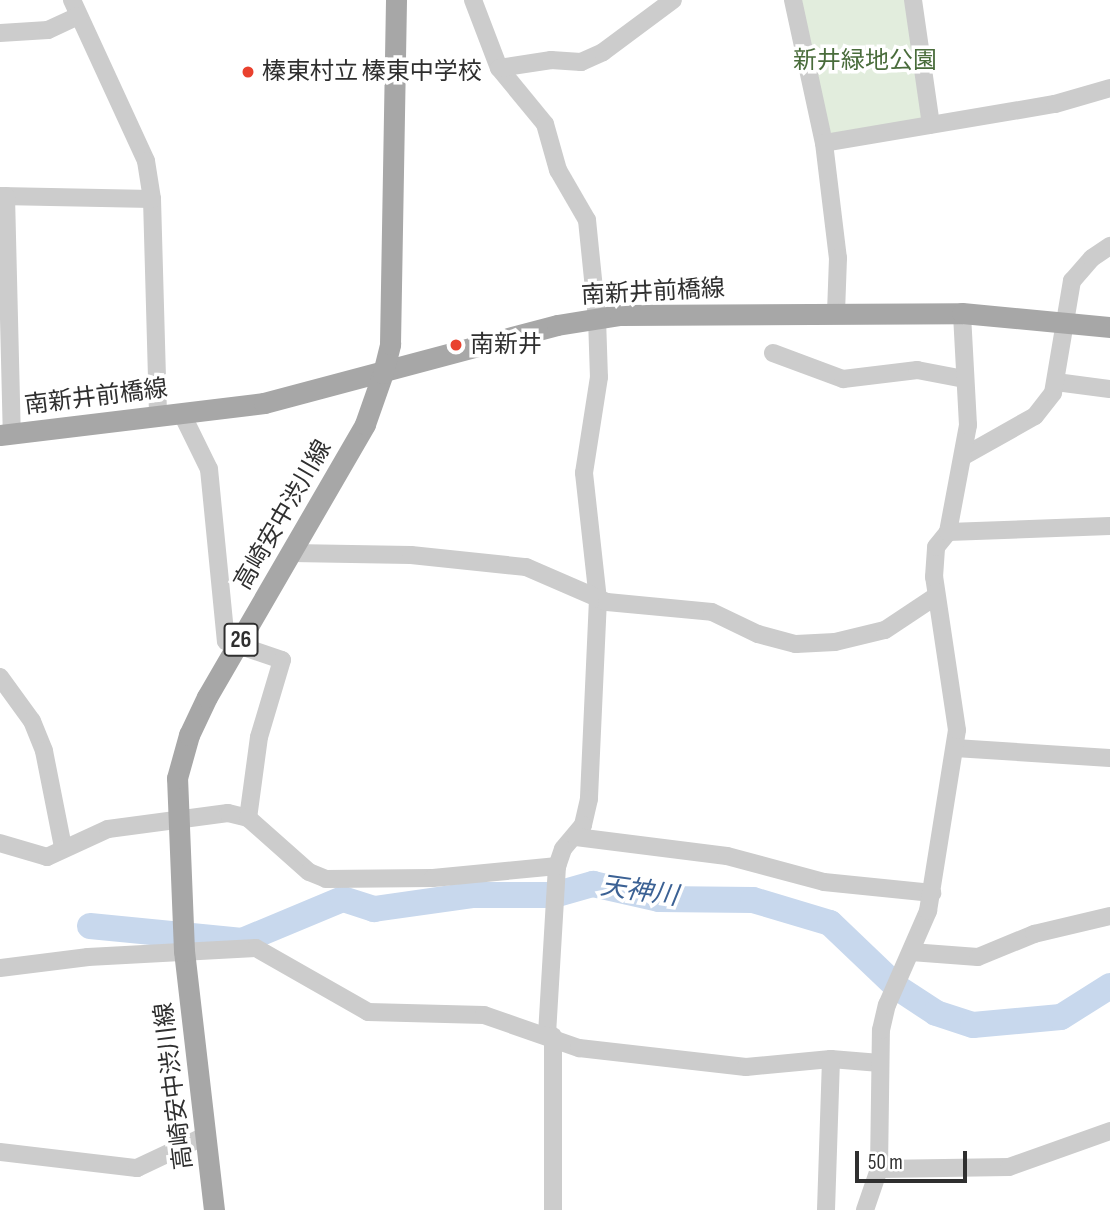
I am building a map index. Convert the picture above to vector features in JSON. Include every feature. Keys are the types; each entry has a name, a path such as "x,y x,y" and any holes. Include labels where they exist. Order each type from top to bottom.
{"main road":[{"name":"高崎安中渋川線","path":"214,1210 183,940 176,818 177,778 189,735 365,424 383,373 390,344 396,0"},
{"name":"南新井前橋線","path":"6,434 264,403 557,325 597,318 962,313 1067,320 1110,327"}],"street":[{"path":"473,0 499,68 545,124 558,170 587,220 597,318 599,377 583,473 598,598 589,799 576,837 563,849 557,866 550,1035 553,1210"},
{"path":"499,68 551,61 581,62 603,52 673,0"},
{"path":"793,0 824,143 838,258 836,313"},
{"path":"913,0 931,125"},
{"path":"0,33 48,30 75,8 146,161 152,199 158,417"},
{"path":"824,143 1055,104 1110,88"},
{"path":"6,434 3,196 152,199"},
{"path":"964,456 1035,416 1056,382 1078,271 1110,246"},
{"path":"865,1210 879,1170 880,1063 887,1005 911,952 932,893 957,730 936,596 936,547 948,532 968,425 962,313"},
{"path":"773,353 842,379 917,370 964,379"},
{"path":"1056,382 1110,389"},
{"path":"182,414 209,469 226,641 282,660 259,737 248,818"},
{"path":"948,532 1110,526"},
{"path":"292,553 505,564 546,575 598,598 712,612 758,634 796,644 835,642 885,630 936,596"},
{"path":"0,677 32,721 44,751 63,847"},
{"path":"955,748 1110,758"},
{"path":"0,843 47,857 63,847 108,828 228,813 248,818 309,872 326,879 433,878 557,866"},
{"path":"576,837 727,856 811,880 932,893"},
{"path":"911,952 978,957 1034,934 1110,916"},
{"path":"0,968 183,940 256,948 368,1012 484,1015 594,1051 746,1067 831,1059 880,1063"},
{"path":"826,1210 831,1059"},
{"path":"879,1170 1009,1167 1110,1131"},
{"path":"0,1152 137,1168 207,1135"}],"green space":[{"name":"新井緑地公園","path":"801,0 908,0 927,119 831,136"}],"waterway":[{"name":"天神川","path":"90,926 242,941 343,899 374,909 472,895 554,895 593,884 659,899 753,900 830,923 898,988 936,1013 973,1025 1061,1017 1110,986"}],"place":[{"name":"榛東村立 榛東中学校","path":"248,72"},
{"name":"南新井","path":"456,345"}]}
